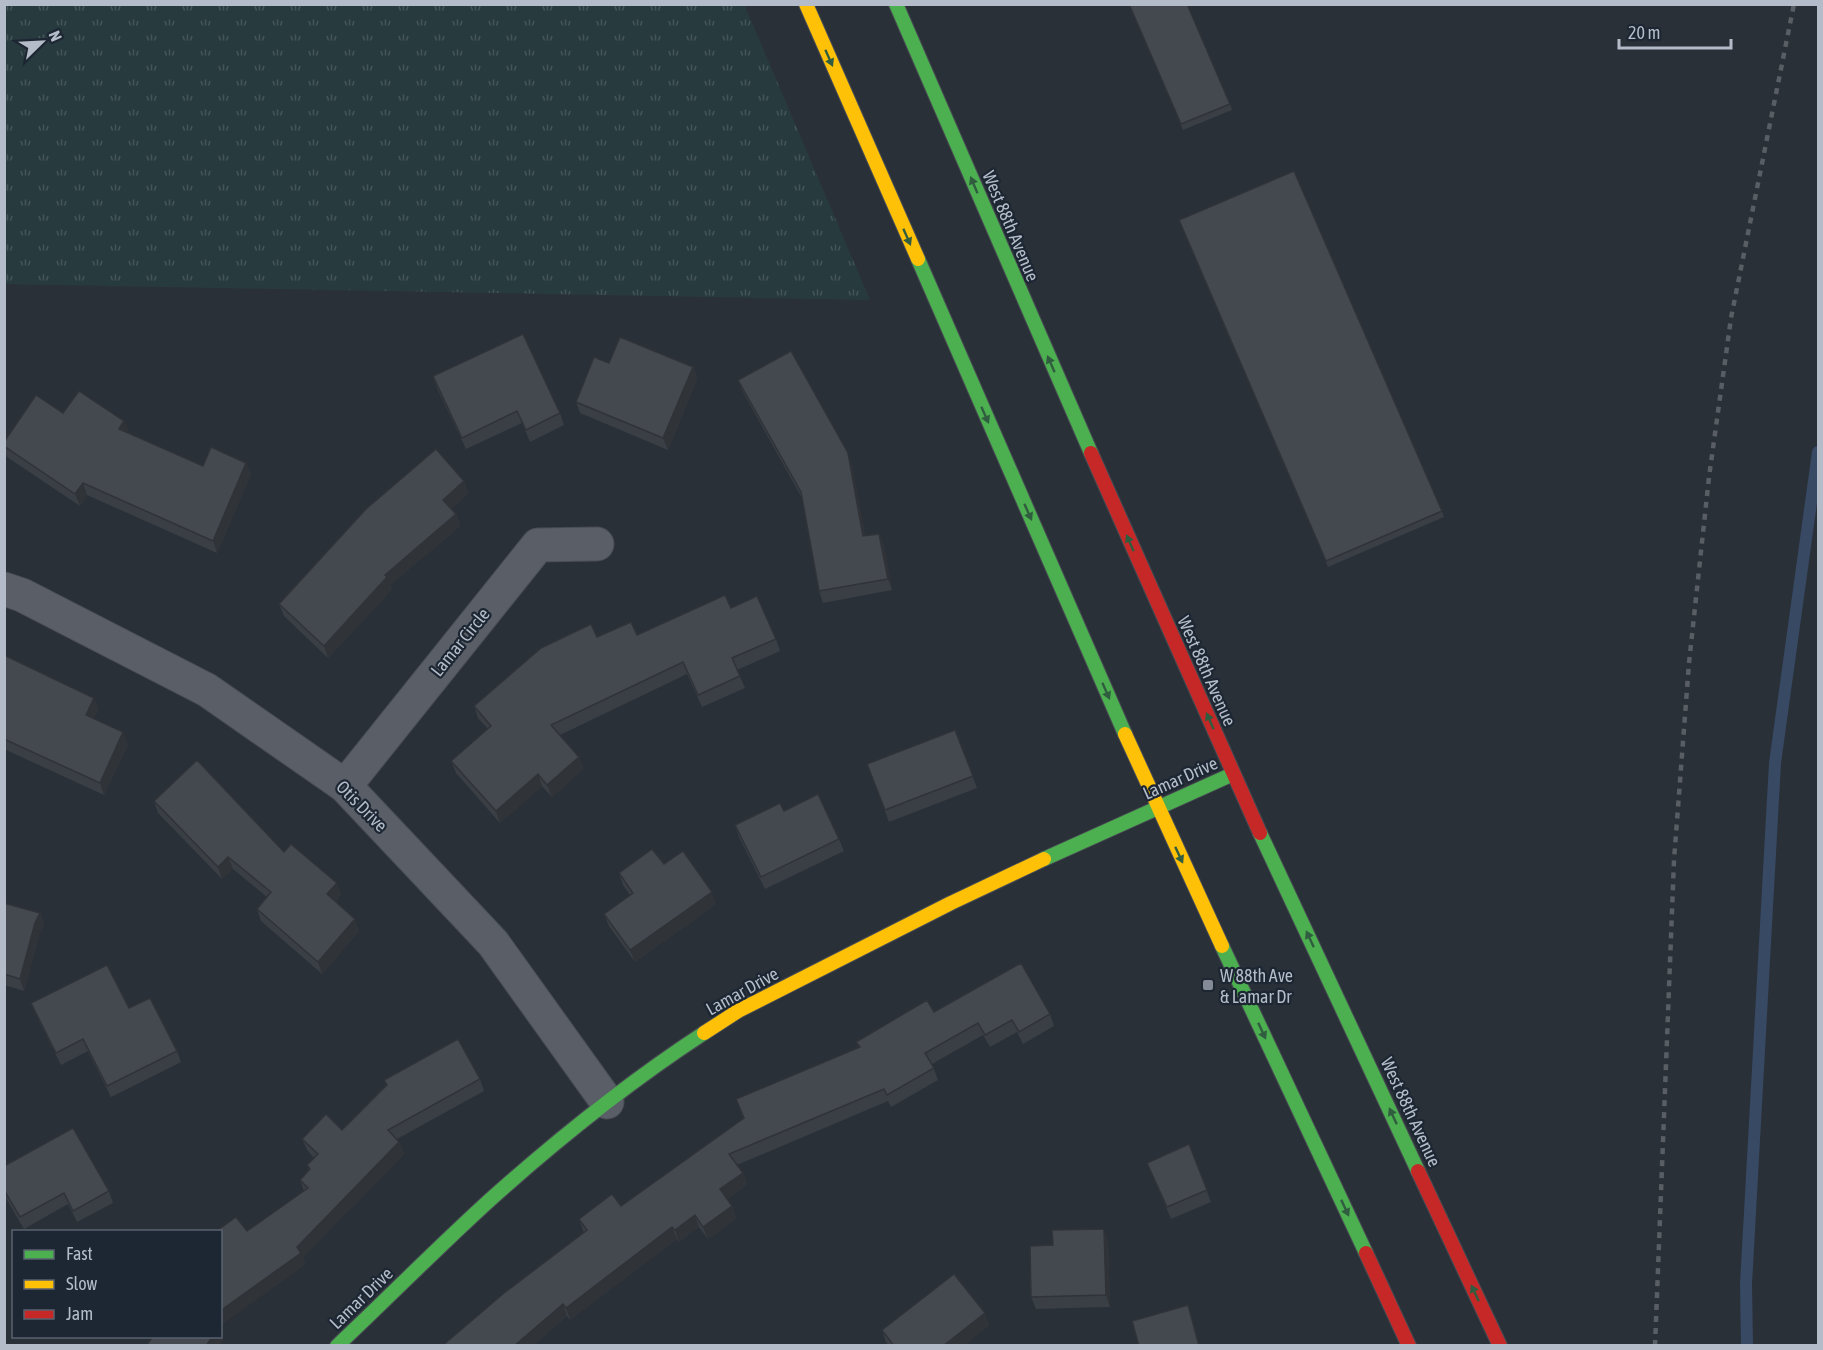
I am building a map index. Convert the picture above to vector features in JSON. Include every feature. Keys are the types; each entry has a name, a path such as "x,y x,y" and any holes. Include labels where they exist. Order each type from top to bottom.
{"main road":[{"path":"806,4 1157,807 1409,1346"},
{"name":"West 88th Avenue","path":"896,4 1043,345 1233,774 1500,1346"},
{"name":"Lamar Drive","path":"337,1346 492,1198 607,1102 665,1059 738,1011 951,903 1233,774"}],"street":[{"name":"Lamar Circle","path":"345,786 538,545 597,544"},
{"name":"Otis Drive","path":"4,589 22,595 207,690 345,786 493,943 607,1102"}],"green space":[{"path":"744,4 870,300 5,284 5,5"}],"building":[{"path":"1129,4 1187,4 1230,104 1181,124"},
{"path":"1294,171 1442,511 1326,561 1179,220"},
{"path":"523,334 560,413 526,430 517,411 462,438 433,376"},
{"path":"620,337 693,367 663,438 576,402 594,357 609,363"},
{"path":"791,351 848,453 863,536 879,534 888,579 819,591 801,492 738,380"},
{"path":"79,391 124,421 119,429 203,466 211,447 246,463 213,541 83,483 75,494 4,446 4,442 36,395 63,413"},
{"path":"436,449 464,481 443,500 456,514 385,575 387,577 324,646 279,604 366,509"},
{"path":"725,595 731,608 757,596 776,639 732,658 740,676 698,695 683,662 551,725 579,757 547,785 538,774 496,811 451,761 491,726 474,706 541,648 591,624 597,637 631,622 637,635"},
{"path":"4,655 94,698 86,715 123,732 100,783 4,739"},
{"path":"955,730 973,776 885,810 867,764"},
{"path":"197,760 284,852 291,844 337,883 327,894 355,919 318,962 257,909 271,892 228,857 218,867 154,801"},
{"path":"818,794 839,839 761,877 735,825 780,803 784,811"},
{"path":"652,849 664,864 683,851 712,892 630,950 604,914 633,893 619,873"},
{"path":"4,903 40,913 35,923 20,979 4,974"},
{"path":"1021,963 1050,1014 1019,1032 1012,1020 985,1035 978,1023 925,1053 934,1068 887,1095 884,1089 729,1154 743,1173 720,1189 732,1206 703,1227 695,1215 675,1230 672,1227 566,1308 563,1304 514,1346 442,1346 504,1293 587,1230 579,1219 612,1194 621,1206 744,1118 736,1099 860,1047 856,1042 927,1000 934,1012"},
{"path":"107,965 129,1008 150,998 177,1051 107,1086 83,1039 56,1053 31,1003"},
{"path":"458,1039 480,1079 388,1130 399,1142 297,1247 301,1253 222,1310 222,1230 218,1230 236,1217 247,1231 308,1188 300,1180 310,1169 307,1165 318,1154 302,1139 326,1114 342,1130 387,1085 384,1080"},
{"path":"73,1128 109,1191 73,1211 64,1193 20,1217 4,1190 4,1166"},
{"path":"1189,1144 1207,1190 1167,1207 1147,1163"},
{"path":"1104,1229 1106,1295 1031,1297 1030,1246 1053,1245 1052,1230"},
{"path":"954,1274 985,1313 943,1346 894,1346 882,1330"},
{"path":"1188,1305 1199,1346 1139,1346 1132,1321"},
{"path":"152,1338 212,1338 206,1346 146,1346"}],"waterway":[{"path":"1747,1346 1746,1284 1775,763 1818,452"}],"railway":[{"path":"1655,1346 1674,860 1689,663 1709,477 1731,318 1794,4"}],"traffic: fast":[{"path":"896,4 1091,453"},
{"path":"918,259 1125,734"},
{"path":"1044,859 1233,774"},
{"path":"1260,833 1418,1171"},
{"path":"1222,946 1366,1253"},
{"path":"337,1346 472,1216 542,1154 621,1091 704,1033"}],"traffic: slow":[{"path":"806,4 918,259"},
{"path":"1125,734 1222,946"},
{"path":"704,1033 738,1011 951,903 1044,859"}],"traffic: jam":[{"path":"1091,453 1260,833"},
{"path":"1418,1171 1500,1346"},
{"path":"1366,1253 1409,1346"}],"place":[{"name":"W 88th Ave & Lamar Dr","path":"1208,985"}]}
